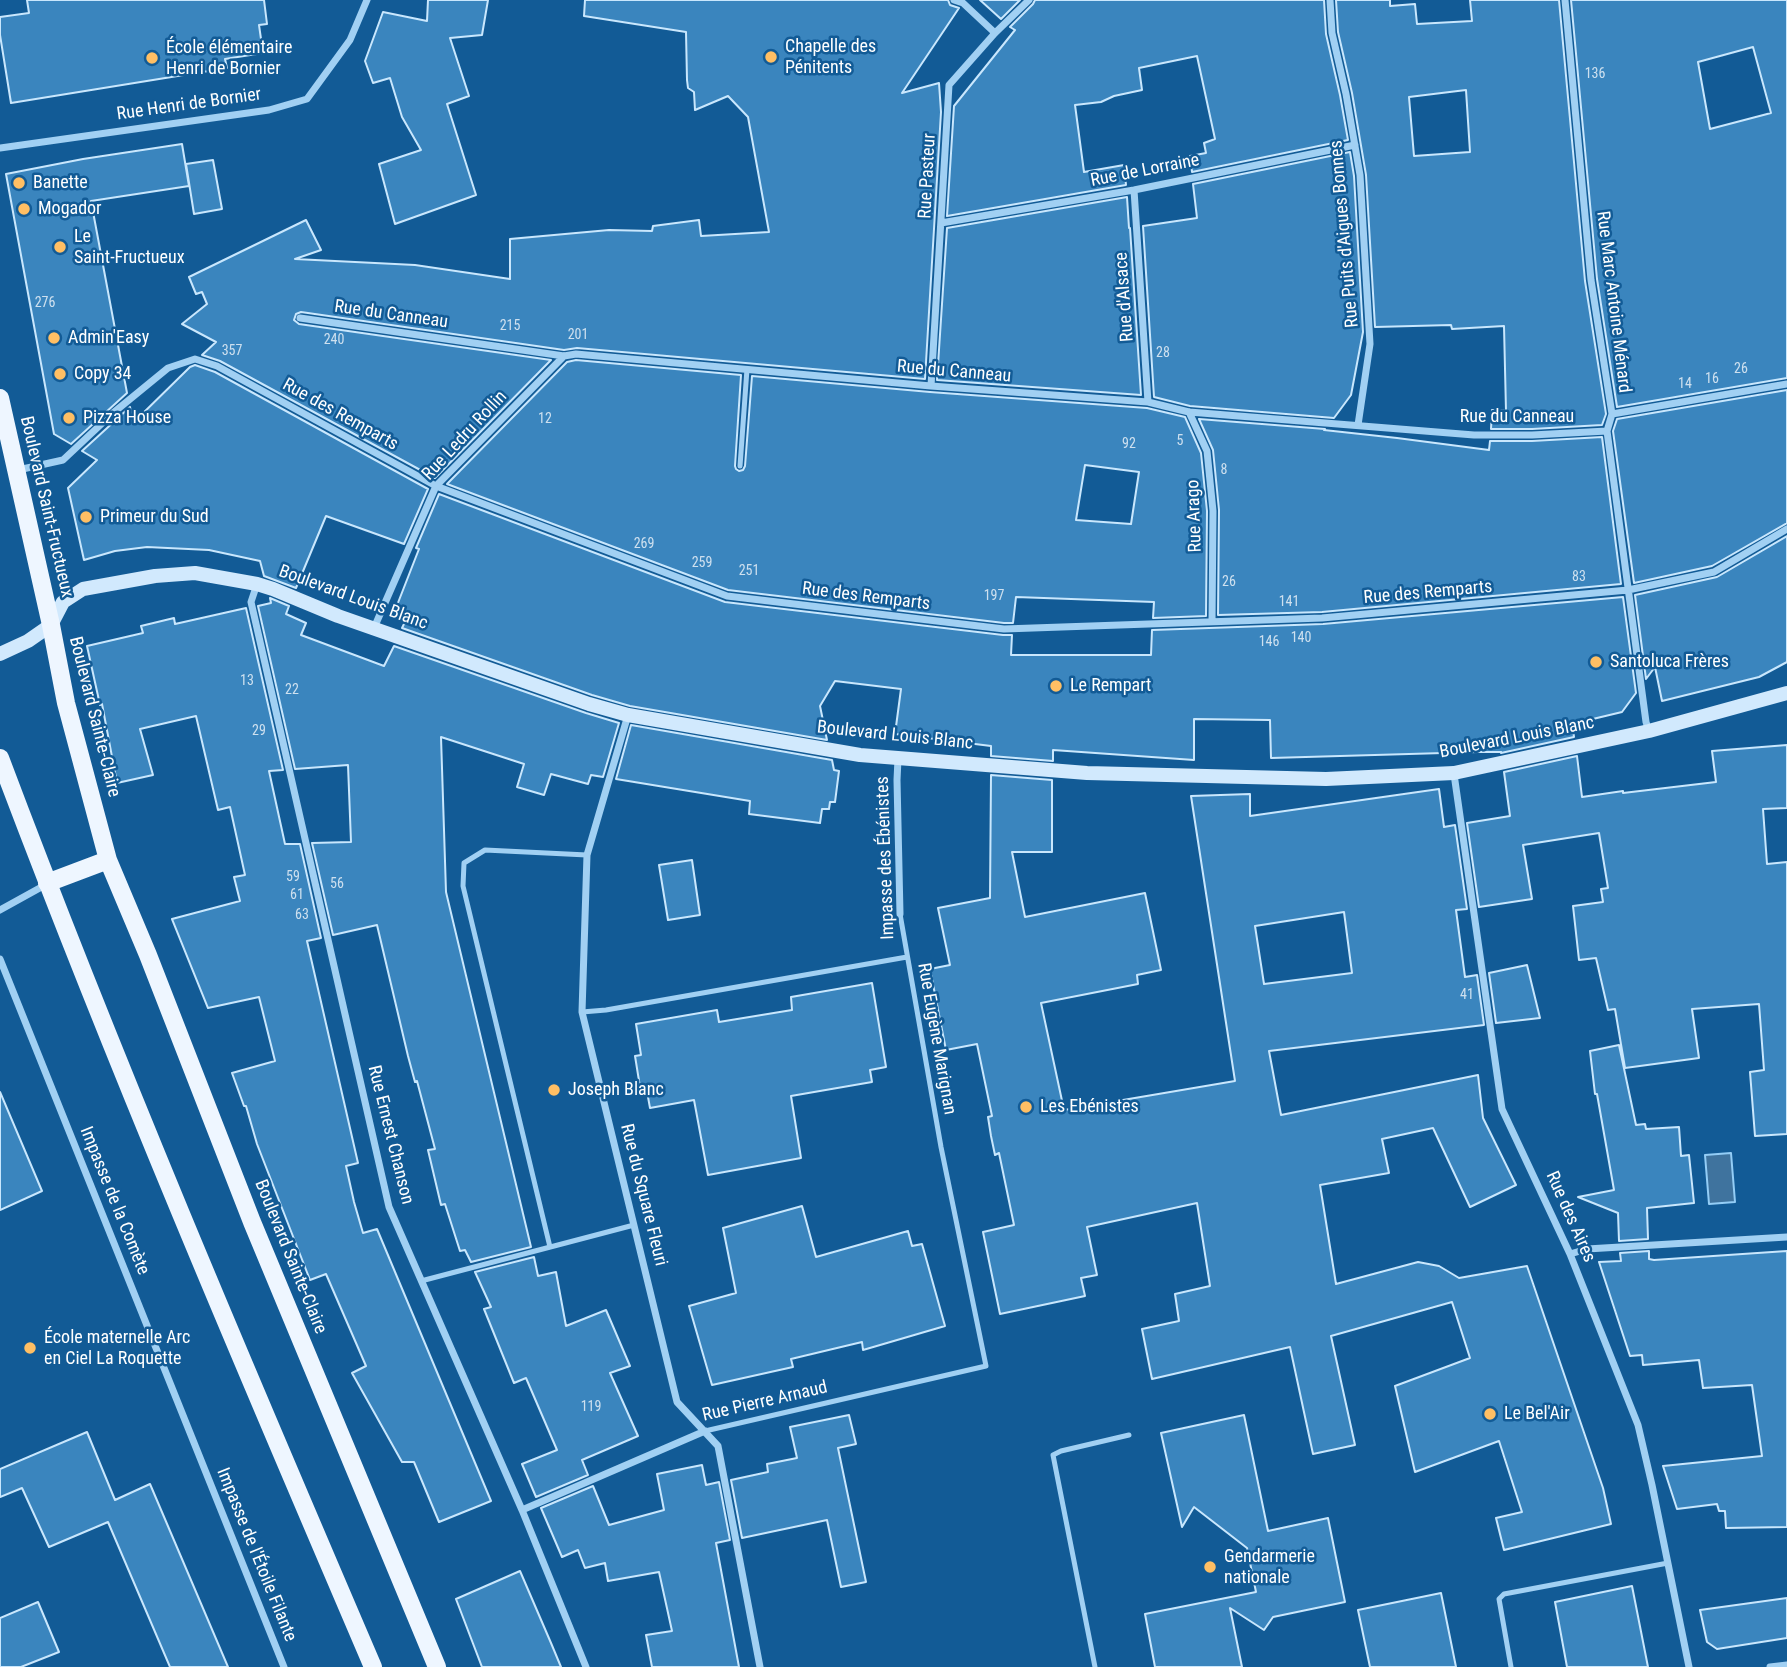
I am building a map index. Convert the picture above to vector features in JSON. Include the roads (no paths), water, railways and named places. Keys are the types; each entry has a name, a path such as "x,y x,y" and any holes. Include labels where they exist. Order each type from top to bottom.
{"main road":[{"name":"Boulevard Saint-Fructueux","path":"0,398 51,625"},
{"name":"Boulevard Louis Blanc","path":"0,654 51,625 64,602 83,589 155,576 195,573 257,584 338,616 628,715 860,755 1087,774 1326,779 1454,773 1649,731 1787,693"},
{"name":"Boulevard Sainte-Claire","path":"51,625 66,703 108,860 257,1234 437,1667"},
{"path":"0,758 47,883 194,1245 373,1667"},
{"path":"47,883 108,860"}],"street":[{"name":"Rue Henri de Bornier","path":"0,148 269,110 307,99 350,40 367,0"},
{"path":"954,0 963,3 995,33"},
{"name":"Rue Pasteur","path":"931,386 949,85 1028,0"},
{"name":"Rue Puits d'Aigues Bonnes","path":"1330,0 1332,33 1360,175 1370,344 1358,425"},
{"name":"Rue Marc Antoine Ménard","path":"1565,0 1591,280 1612,414 1607,431 1649,731"},
{"name":"Rue de Lorraine","path":"940,223 1134,190 1355,145"},
{"name":"Rue d'Alsace","path":"1134,190 1148,402"},
{"name":"Rue du Canneau","path":"300,318 564,356 576,354 931,386 1148,402 1189,412 1474,435 1607,431"},
{"name":"Rue Ledru Rollin","path":"374,628 436,485 564,356"},
{"name":"Rue des Remparts","path":"15,470 63,460 167,368 195,359 217,366 436,485 727,596 1004,629 1322,618 1628,590 1714,572 1787,529"},
{"path":"1612,414 1787,384"},
{"name":"Rue Arago","path":"1189,412 1208,451 1213,511 1212,622"},
{"name":"Rue Ernest Chanson","path":"257,584 251,602 389,1207 522,1510 586,1667"},
{"name":"Rue du Square Fleuri","path":"628,715 587,855 582,1012 677,1402 718,1446 760,1667"},
{"name":"Impasse des Ébénistes","path":"898,758 900,914"},
{"name":"Rue des Aires","path":"1454,773 1502,1109 1570,1254 1638,1425 1689,1667"},
{"path":"0,910 47,883"},
{"name":"Impasse de la Comète","path":"0,959 199,1455"},
{"path":"1570,1254 1587,1249 1787,1237"},
{"name":"Rue Pierre Arnaud","path":"522,1510 705,1431"},
{"name":"Impasse de l'Étoile Filante","path":"199,1455 284,1667"},
{"path":"1770,1667 1787,1665"}],"lane":[{"path":"740,466 747,369"},
{"path":"550,1247 463,886 464,863 485,849 587,855"},
{"name":"Impasse des Ébénistes","path":"900,914 907,957"},
{"name":"Rue Eugène Marignan","path":"582,1012 620,1008 907,957 986,1366"},
{"path":"421,1281 634,1225"},
{"name":"Rue Pierre Arnaud","path":"705,1431 986,1366"},
{"path":"1095,1667 1053,1455 1129,1434"},
{"path":"1511,1667 1499,1599 1504,1594 1668,1563"}],"water":[{"path":"1731,1153 1735,1202 1709,1204 1705,1155"}],"place":[{"name":"Chapelle des Pénitents","path":"771,57"},
{"name":"École élémentaire Henri de Bornier","path":"152,58"},
{"name":"Banette","path":"19,183"},
{"name":"Mogador","path":"24,209"},
{"name":"Le Saint-Fructueux","path":"60,247"},
{"name":"Admin'Easy","path":"54,338"},
{"name":"Copy 34","path":"60,374"},
{"name":"Pizza House","path":"69,418"},
{"name":"Primeur du Sud","path":"86,517"},
{"name":"Santoluca Frères","path":"1596,662"},
{"name":"Le Rempart","path":"1056,686"},
{"name":"Joseph Blanc","path":"554,1090"},
{"name":"Les Ebénistes","path":"1026,1107"},
{"name":"École maternelle Arc en Ciel La Roquette","path":"30,1348"},
{"name":"Le Bel'Air","path":"1490,1414"},
{"name":"Gendarmerie nationale","path":"1210,1567"}]}
